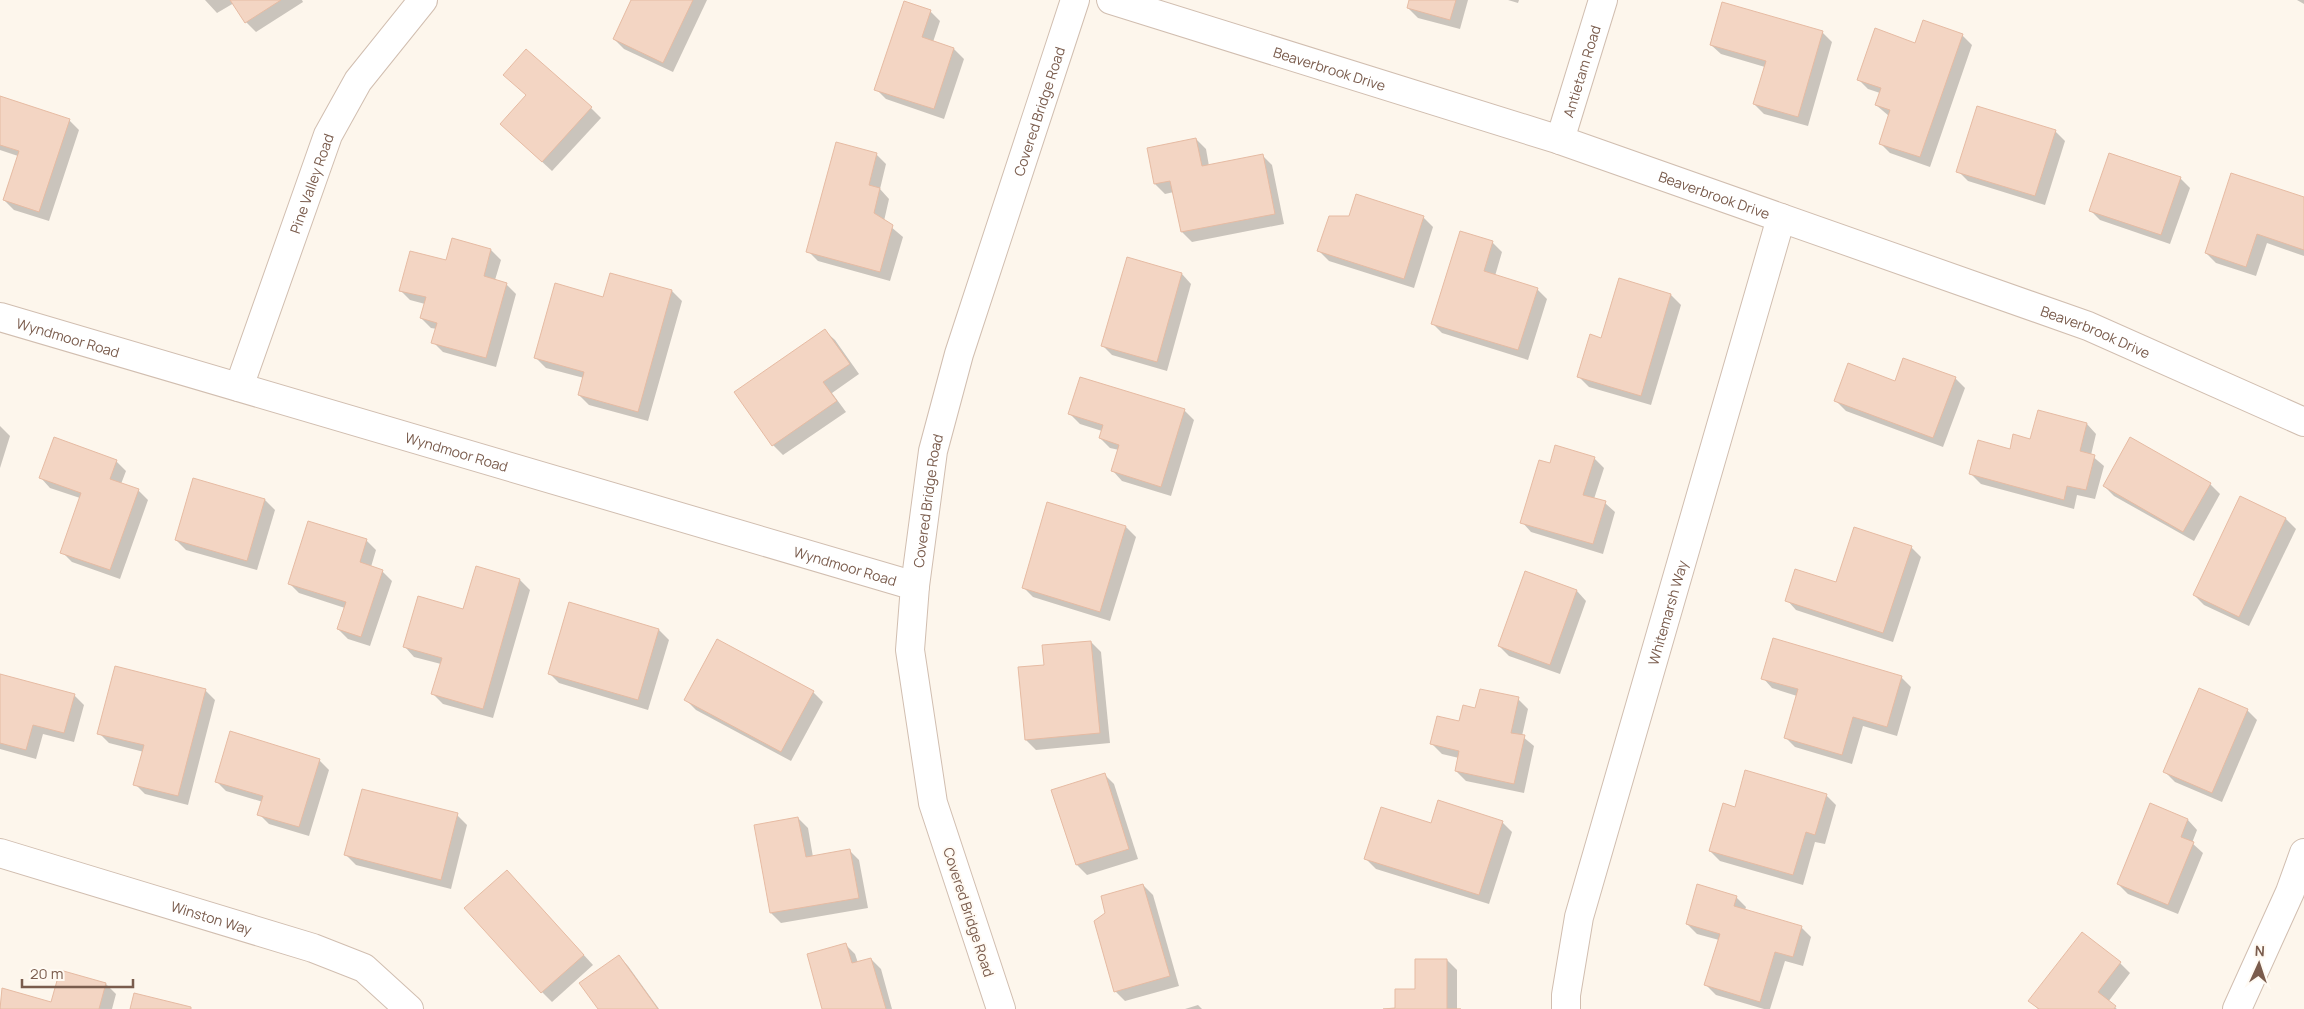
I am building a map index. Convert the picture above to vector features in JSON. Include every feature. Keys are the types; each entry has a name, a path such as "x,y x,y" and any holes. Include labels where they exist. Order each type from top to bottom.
{"street":[{"name":"Pine Valley Road","path":"239,387 328,135 358,80 423,0"},
{"name":"Covered Bridge Road","path":"1001,1009 933,803 910,650 915,586 933,451 958,354 1075,0"},
{"name":"Beaverbrook Drive","path":"1111,0 1560,140 2088,326 2304,422"},
{"name":"Antietam Road","path":"1560,140 1603,0"},
{"name":"Whitemarsh Way","path":"1566,1009 1566,994 1578,917 1780,218"},
{"name":"Wyndmoor Road","path":"0,317 915,586"},
{"name":"Winston Way","path":"0,853 313,948 364,968 409,1009"},
{"path":"2237,1009 2290,892 2304,853"}],"building":[{"path":"230,0 281,0 245,23"},
{"path":"631,0 693,0 663,63 613,39"},
{"path":"1409,0 1456,0 1450,20 1407,8"},
{"path":"904,1 931,10 922,37 954,48 934,109 874,90"},
{"path":"1722,2 1823,31 1798,117 1753,104 1766,61 1710,45"},
{"path":"1923,20 1963,34 1920,157 1879,144 1890,110 1875,105 1881,88 1857,80 1875,28 1915,43"},
{"path":"526,49 592,107 542,162 500,124 526,95 503,75"},
{"path":"0,96 70,119 39,212 3,200 19,151 0,145"},
{"path":"1977,106 2056,130 2035,196 1956,172"},
{"path":"1196,138 1202,166 1263,154 1275,214 1181,232 1170,181 1154,184 1147,148"},
{"path":"836,142 877,153 869,185 880,188 874,213 893,225 880,272 806,252"},
{"path":"2109,153 2181,177 2161,235 2089,211"},
{"path":"2231,173 2304,197 2304,250 2257,234 2246,267 2205,253"},
{"path":"1356,194 1424,216 1404,279 1317,251 1329,216 1349,216"},
{"path":"1460,231 1493,241 1484,271 1538,288 1518,350 1431,324"},
{"path":"452,238 491,249 484,276 507,283 486,358 431,343 437,323 420,318 426,297 399,291 410,251 446,260"},
{"path":"1127,257 1182,273 1157,362 1101,346"},
{"path":"610,273 672,290 638,412 578,395 584,372 534,358 555,283 603,297"},
{"path":"1619,278 1671,294 1641,396 1577,377 1590,334 1601,338"},
{"path":"825,329 850,364 823,382 837,401 772,446 734,392"},
{"path":"1903,358 1956,377 1933,438 1834,401 1848,363 1895,381"},
{"path":"1080,377 1185,409 1161,487 1111,471 1119,445 1099,438 1103,425 1068,414"},
{"path":"2038,410 2087,423 2080,451 2095,455 2086,490 2067,486 2064,500 1969,474 1978,440 2010,449 2013,434 2030,439"},
{"path":"54,437 117,460 110,479 139,489 110,570 60,553 81,493 39,478"},
{"path":"2130,437 2211,483 2183,532 2103,486"},
{"path":"1555,445 1595,457 1583,495 1606,501 1593,544 1520,523 1539,460 1550,463"},
{"path":"193,478 265,499 247,561 175,540"},
{"path":"2240,496 2286,518 2239,617 2193,595"},
{"path":"1047,502 1126,526 1100,612 1022,588"},
{"path":"308,521 367,539 360,562 383,570 361,637 337,629 346,602 288,584"},
{"path":"1854,527 1912,546 1883,633 1785,601 1795,569 1836,582"},
{"path":"476,566 520,579 483,709 431,694 442,658 403,647 418,596 463,609"},
{"path":"1525,571 1577,590 1550,665 1498,646"},
{"path":"569,602 659,629 638,700 548,674"},
{"path":"1773,638 1902,676 1887,727 1853,717 1842,755 1784,738 1798,689 1761,679"},
{"path":"717,639 814,691 781,752 684,700"},
{"path":"1091,641 1100,733 1025,740 1018,667 1044,665 1042,645"},
{"path":"115,666 206,689 178,796 133,785 144,745 97,734"},
{"path":"0,674 75,694 64,733 33,725 26,750 0,743"},
{"path":"2199,688 2248,709 2212,793 2163,772"},
{"path":"1480,689 1519,697 1511,733 1525,735 1514,784 1455,771 1459,751 1430,744 1437,716 1459,721 1463,705 1475,708"},
{"path":"230,731 320,759 299,827 257,815 263,796 215,782"},
{"path":"1745,770 1827,794 1815,835 1806,832 1793,875 1709,851 1723,803 1735,807"},
{"path":"1105,773 1129,849 1076,865 1051,790"},
{"path":"362,789 458,813 441,880 344,855"},
{"path":"1438,800 1503,821 1479,895 1364,859 1381,807 1431,823"},
{"path":"2150,803 2188,819 2181,837 2194,842 2168,905 2117,884"},
{"path":"798,817 806,857 850,849 859,898 770,913 754,825"},
{"path":"507,870 584,955 541,993 464,908"},
{"path":"1143,884 1170,976 1114,992 1094,921 1105,913 1101,896"},
{"path":"1697,884 1737,896 1734,906 1802,926 1793,957 1775,952 1760,1002 1704,985 1720,934 1686,924"},
{"path":"2082,932 2121,962 2098,992 2116,1006 2114,1009 2039,1009 2028,1001"},
{"path":"846,943 852,963 871,958 886,1009 822,1009 807,954"},
{"path":"619,955 658,1009 598,1009 579,983"},
{"path":"1415,959 1447,959 1447,1009 1383,1009 1395,1008 1395,989 1415,989"},
{"path":"60,970 106,983 99,1009 0,1009 2,988 51,1002"},
{"path":"134,993 191,1007 191,1009 130,1009"}]}
